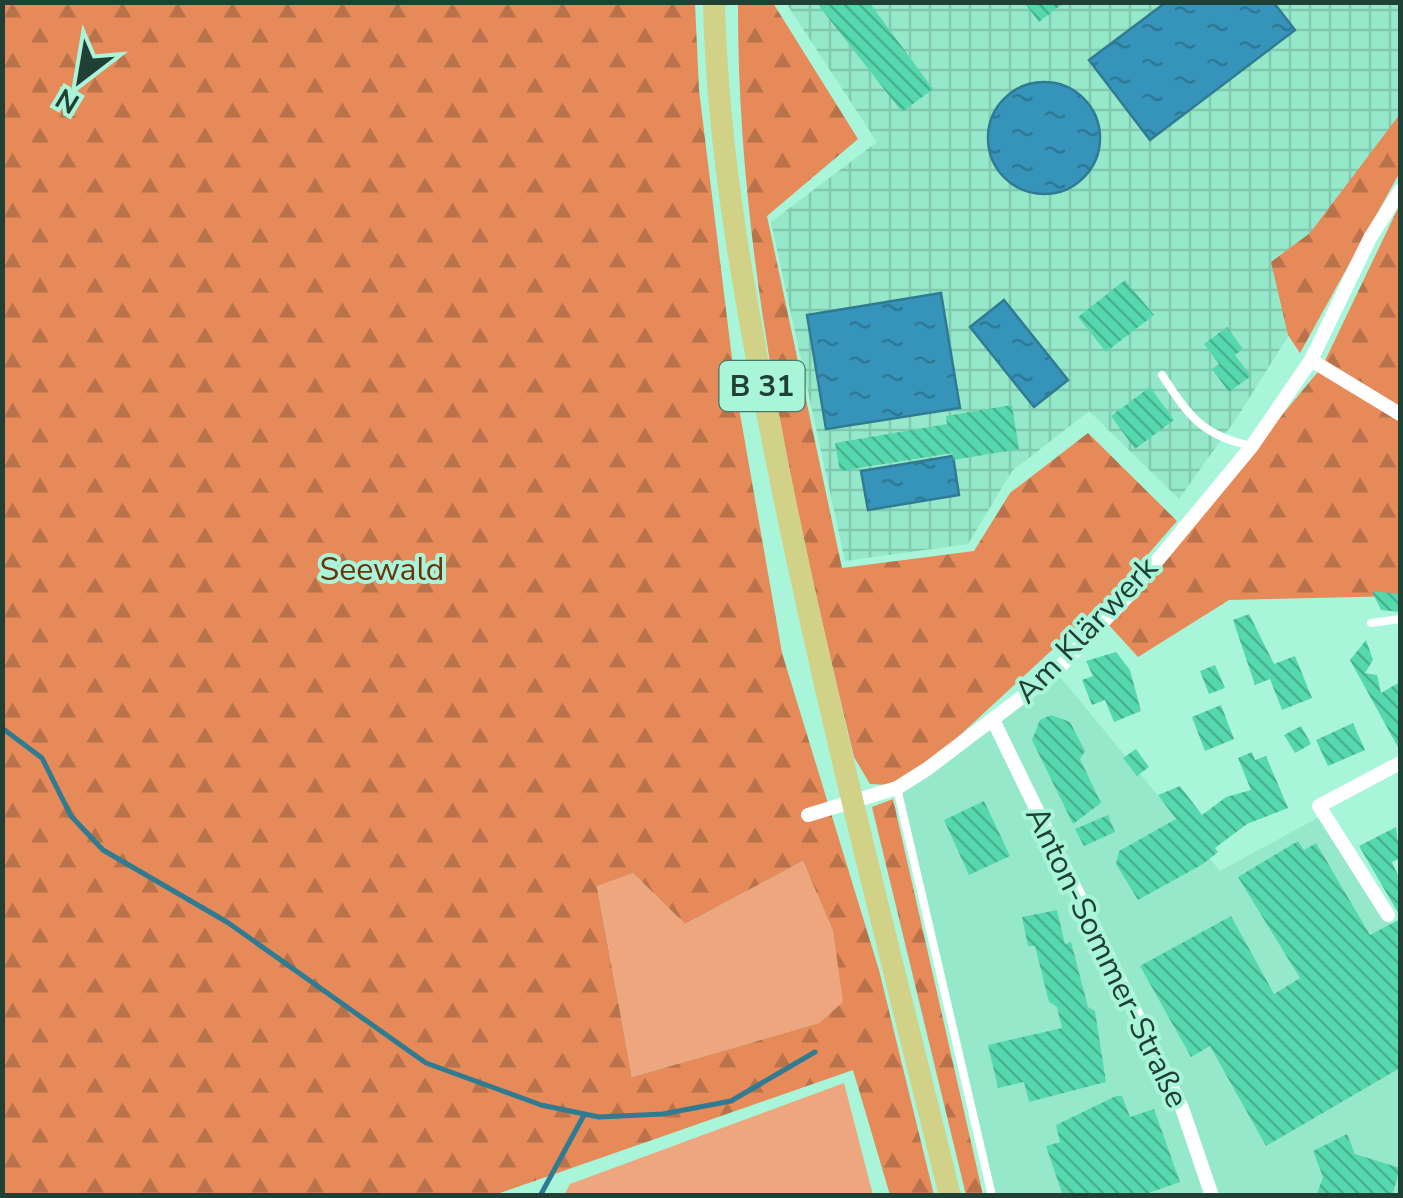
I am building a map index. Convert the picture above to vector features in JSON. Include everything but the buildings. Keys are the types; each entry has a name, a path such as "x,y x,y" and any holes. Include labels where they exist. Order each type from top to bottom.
{"main road":[{"name":"B 31","path":"714,2 722,109 751,334 839,751 950,1196"}],"street":[{"name":"Am Klärwerk","path":"808,815 897,788 994,722 1055,672 1128,596 1252,446 1311,360 1370,238 1400,191"},
{"path":"1311,360 1400,414"},
{"name":"Anton-Sommer-Straße","path":"994,722 1182,1108 1212,1196"},
{"path":"1388,916 1319,806 1400,763"}],"lane":[{"path":"1162,375 1188,414 1212,434 1252,446"},
{"path":"1371,623 1400,619"},
{"path":"897,788 992,1196"}],"shaded area":[{"path":"786,3 1400,3 1400,158 1238,416 1179,499 1089,411 1012,471 968,544 845,561 771,222 877,142"},
{"path":"1057,673 1220,871 1323,815 1400,940 1400,1195 994,1195 901,790 995,727"},
{"path":"803,861 833,931 844,1002 819,1023 632,1077 597,885 633,873 685,924"},
{"path":"844,1083 873,1195 564,1195 570,1184"}],"green space":[{"name":"Seewald","path":"2,3 695,3 699,90 736,391 782,653 879,970 934,1195 890,1195 853,1070 494,1195 3,1195","holes":["803,861 833,931 843,1002 819,1023 632,1077 597,886 633,873 685,924"]},
{"path":"738,3 773,3 858,139 767,216 842,568 974,551 1010,493 1088,433 1177,521 1117,590 933,760 892,785 870,784 854,757 791,477 747,193"},
{"path":"1400,114 1400,172 1300,353 1288,335 1271,262 1310,233"},
{"path":"1400,204 1400,596 1229,600 1138,657 1108,624 1322,367"},
{"path":"893,799 983,1195 966,1195 872,807"}],"water":[{"path":"1165,3 1274,3 1295,30 1150,140 1089,60"},
{"path":"1044,82 1066,86 1084,98 1096,116 1100,138 1096,160 1084,178 1066,190 1044,194 1022,190 1004,178 992,160 988,138 992,116 1004,98 1022,86"},
{"path":"941,293 960,408 826,429 807,315"},
{"path":"1004,300 1068,380 1034,407 970,327"},
{"path":"953,456 959,495 868,510 861,471"}],"waterway":[{"path":"2,728 42,758 71,816 103,850 227,922 426,1063 541,1105 599,1117 663,1114 731,1101 815,1052"},
{"path":"540,1196 584,1115"}]}
